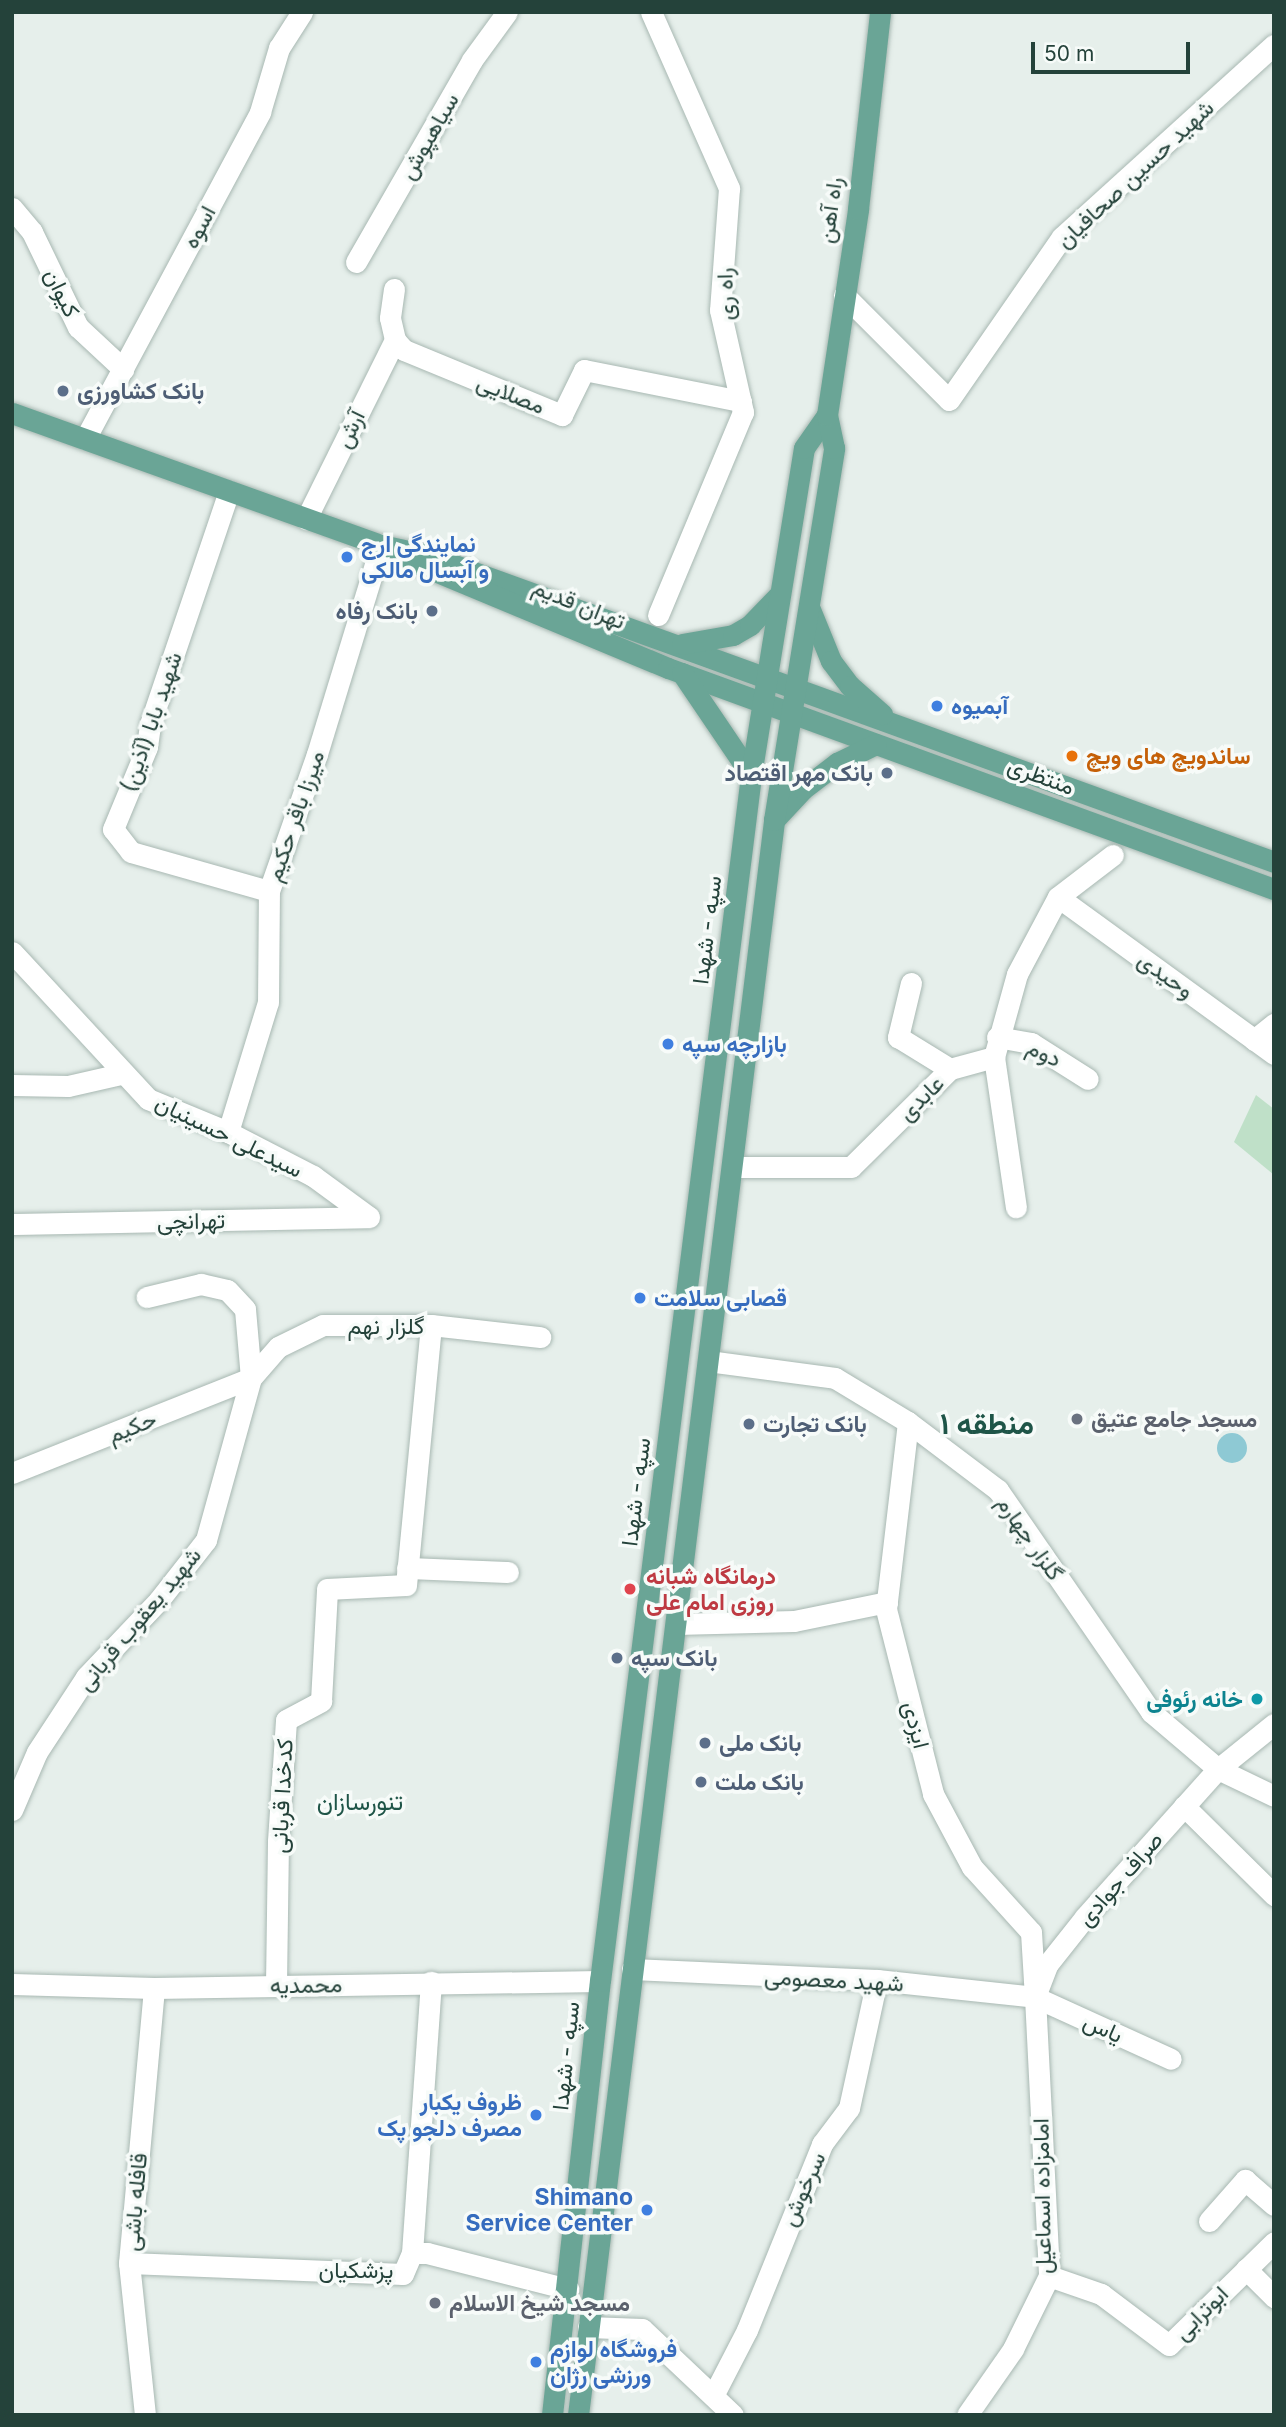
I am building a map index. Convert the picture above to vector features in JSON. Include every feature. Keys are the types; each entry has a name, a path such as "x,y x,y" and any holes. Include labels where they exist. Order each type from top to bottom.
{"main road":[{"name":"راه آهن","path":"790,713 834,448 827,415 880,12"},
{"name":"تهران قدیم","path":"12,412 381,545 479,592 790,713"},
{"name":"راه آهن","path":"761,702 804,448 827,415"},
{"name":"تهران قدیم","path":"381,545 427,555 794,688"},
{"path":"673,644 693,645 733,635 750,625 779,596"},
{"path":"808,604 817,633 839,671 872,707 898,726"},
{"path":"682,673 751,775"},
{"name":"منتظری","path":"794,688 1274,862"},
{"name":"سپه - شهدا","path":"552,2415 600,1981 761,702"},
{"path":"578,2415 774,820 790,713"},
{"name":"منتظری","path":"790,713 1274,889"},
{"path":"774,820 803,789 837,763 876,744"}],"street":[{"name":"سیاهپوش","path":"356,262 472,60 507,12"},
{"name":"راه ری","path":"651,12 729,188 720,310 743,412 658,615"},
{"name":"اسوه","path":"85,439 260,112 279,48 301,13"},
{"name":"شهید حسین صحافیان","path":"844,295 949,400 1062,236 1274,45"},
{"name":"کیوان","path":"12,208 32,232 78,327 123,369"},
{"path":"394,289 390,318 395,340"},
{"name":"مصلایی","path":"395,340 404,351 562,415 584,370 741,401"},
{"name":"آرش","path":"306,519 395,340"},
{"name":"شهید بابا (آذین)","path":"229,491 150,725 148,747 113,829 131,852 269,891"},
{"name":"میرزا باقر حکیم","path":"228,1132 268,1002 269,891 317,754 381,545"},
{"path":"1016,1207 995,1047 1017,974 1058,897 1113,855"},
{"name":"وحیدی","path":"1058,897 1274,1054"},
{"name":"سیدعلی حسینیان","path":"12,952 121,1074 148,1098 228,1132 313,1176 369,1217"},
{"path":"911,983 898,1037 950,1069"},
{"path":"1254,1040 1274,1024"},
{"name":"دوم","path":"995,1047 1031,1043 1057,1055 1088,1079"},
{"name":"عابدی","path":"732,1167 851,1167 950,1069 995,1047"},
{"path":"12,1085 68,1086 121,1074"},
{"name":"تهرانچی","path":"12,1224 369,1217"},
{"path":"147,1297 201,1284 227,1290 245,1309 251,1378"},
{"name":"گلزار نهم","path":"251,1378 278,1347 323,1325 431,1325 540,1337"},
{"path":"431,1325 407,1568 508,1572"},
{"name":"گلزار چهارم","path":"708,1362 835,1378 908,1422 998,1490 1152,1712 1217,1769 1274,1796"},
{"name":"حکیم","path":"12,1473 251,1378"},
{"name":"شهید یعقوب قربانی","path":"12,1810 37,1752 86,1677 159,1600 206,1540 251,1378"},
{"name":"ایزدی","path":"908,1422 887,1602 933,1794 972,1867 1031,1932 1035,1997"},
{"name":"کدخدا قربانی","path":"276,1985 278,1842 286,1720 321,1702 327,1589 406,1585 407,1568"},
{"path":"676,1624 794,1621 887,1602"},
{"name":"صراف جوادی","path":"1035,1997 1047,1965 1184,1806 1217,1769 1274,1724"},
{"path":"1184,1806 1274,1895"},
{"name":"شهید معصومی","path":"632,1969 877,1980 1035,1997"},
{"name":"سرخوش","path":"713,2394 747,2330 822,2144 849,2108 877,1980"},
{"name":"محمدیه","path":"12,1984 154,1988 600,1981"},
{"path":"412,2253 431,1982"},
{"name":"قافله باشی","path":"145,2415 130,2263 154,1988"},
{"name":"یاس","path":"1035,1997 1171,2059"},
{"name":"امامزاده اسماعیل","path":"967,2415 1013,2350 1049,2276 1035,1997"},
{"path":"1209,2221 1245,2180 1274,2205"},
{"name":"ابوترابی","path":"1049,2276 1101,2294 1169,2345 1274,2242"},
{"name":"پزشکیان","path":"130,2263 403,2274 412,2253 568,2289"},
{"path":"1246,2269 1274,2298"},
{"path":"588,2327 642,2329 733,2415"}],"green space":[{"path":"1256,1095 1274,1109 1274,1175 1234,1142"}],"water":[{"path":"1232,1433 1243,1437 1247,1448 1243,1459 1232,1463 1221,1459 1217,1448 1221,1437"}],"place":[{"name":"بانک کشاورزی","path":"63,391"},
{"name":"نمایندگی ارج و آبسال مالکی","path":"347,557"},
{"name":"بانک رفاه","path":"432,611"},
{"name":"آبمیوه","path":"937,706"},
{"name":"ساندویچ های ویچ","path":"1072,756"},
{"name":"بانک مهر اقتصاد","path":"887,773"},
{"name":"بازارچه سپه","path":"668,1044"},
{"name":"قصابی سلامت","path":"640,1298"},
{"name":"مسجد جامع عتیق","path":"1077,1419"},
{"name":"بانک تجارت","path":"749,1424"},
{"name":"درمانگاه شبانه روزی امام علی","path":"630,1589"},
{"name":"بانک سپه","path":"617,1658"},
{"name":"خانه رئوفی","path":"1257,1699"},
{"name":"بانک ملی","path":"705,1743"},
{"name":"بانک ملت","path":"701,1782"},
{"name":"ظروف یکبار مصرف دلجو پک","path":"536,2115"},
{"name":"Shimano Service Center","path":"647,2210"},
{"name":"مسجد شیخ الاسلام","path":"435,2303"},
{"name":"فروشگاه لوازم ورزشی رژان","path":"536,2362"}],"district":[{"name":"منطقه ۱","path":"987,1423"},
{"name":"تنورسازان","path":"360,1802"}]}
